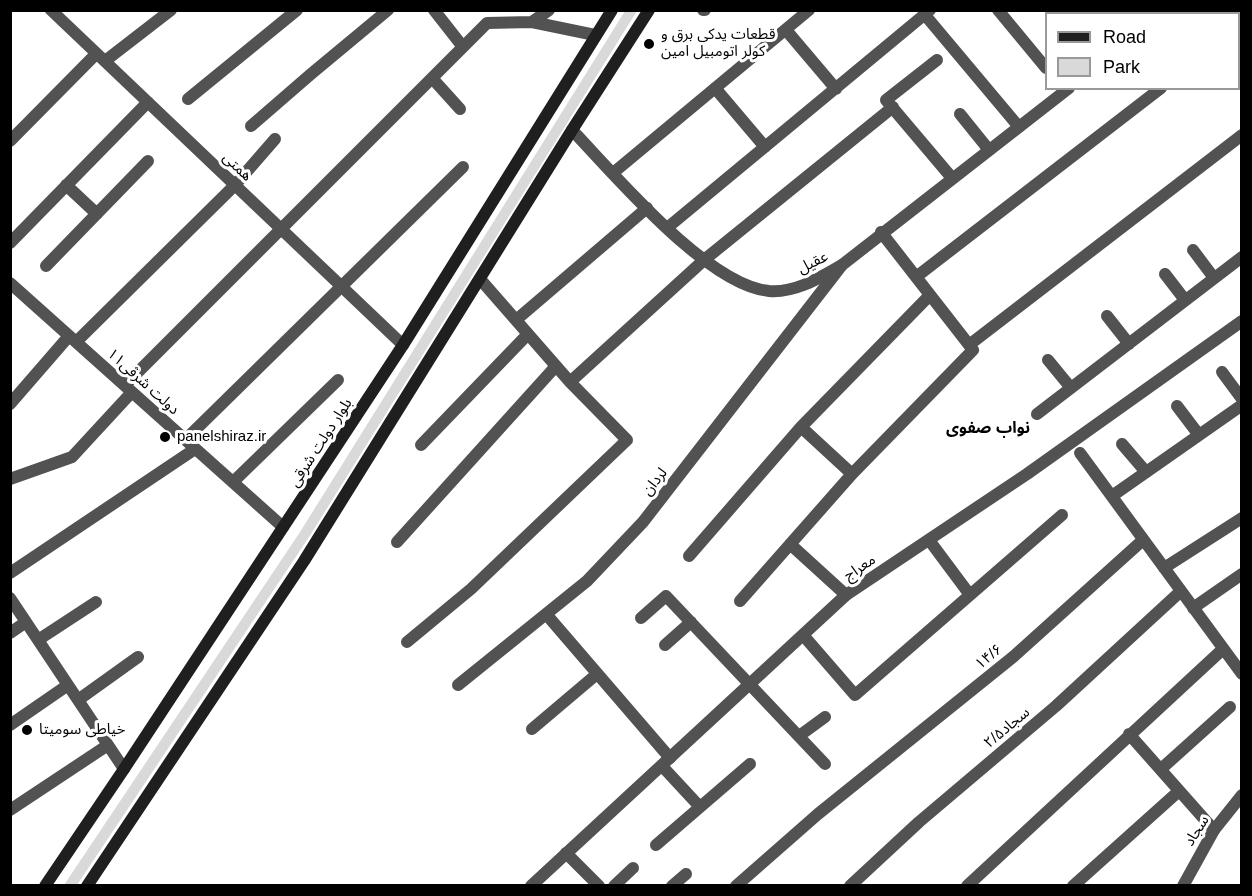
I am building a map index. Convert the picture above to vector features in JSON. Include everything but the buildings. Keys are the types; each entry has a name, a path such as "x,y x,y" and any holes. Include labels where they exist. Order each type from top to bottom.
{"main road":[{"name":"بلوار دولت شرقی","path":"45,885 403,345 612,10"},
{"path":"87,885 304,561 649,10"}],"street":[{"name":"همتی","path":"51,10 403,345"},
{"path":"11,140 101,57 171,10"},
{"path":"188,99 297,10"},
{"path":"251,126 388,10"},
{"path":"434,10 463,47"},
{"path":"532,22 549,10"},
{"path":"613,173 809,10"},
{"path":"998,10 1045,66"},
{"path":"667,228 928,13 1019,127"},
{"path":"10,478 72,457 128,389 203,308 487,22 532,22 595,36"},
{"path":"786,30 836,89"},
{"path":"570,382 704,260 890,103 937,60"},
{"path":"432,78 460,109"},
{"path":"715,88 765,147"},
{"name":"عقیل","path":"572,130 667,228 704,260 735,280 754,288 771,291 808,285 842,265 881,232 1065,90"},
{"path":"916,277 1158,90"},
{"path":"10,243 148,102"},
{"path":"890,103 952,178"},
{"path":"960,114 989,150"},
{"path":"969,345 1242,135"},
{"path":"10,404 73,339 156,264 235,185 275,139"},
{"path":"46,266 148,162"},
{"path":"185,440 463,167"},
{"path":"66,185 97,214"},
{"path":"516,320 647,208"},
{"path":"740,601 852,474 973,350 881,232"},
{"path":"1192,250 1214,278"},
{"path":"1038,414 1242,257"},
{"name":"لردان","path":"458,685 587,580 643,522 842,265"},
{"path":"1165,274 1185,300"},
{"path":"407,642 471,589 627,440 570,382 480,279"},
{"name":"۱۱دولت شرقی","path":"10,283 283,527"},
{"path":"689,556 801,427 930,296"},
{"path":"1107,316 1129,344"},
{"name":"معراج","path":"531,885 846,595 1027,474 1242,321"},
{"path":"421,445 528,334"},
{"path":"1048,360 1071,388"},
{"path":"397,542 556,366"},
{"path":"1222,372 1242,399"},
{"path":"233,482 338,380"},
{"path":"1112,496 1242,405"},
{"path":"1177,406 1199,435"},
{"path":"801,427 852,474"},
{"path":"1122,444 1146,472"},
{"path":"10,573 195,449"},
{"path":"1080,453 1242,674"},
{"path":"804,635 855,695 1062,515"},
{"path":"1164,568 1242,518"},
{"path":"928,540 970,595"},
{"name":"۱۴/۶","path":"736,885 848,790 1013,657 1143,540"},
{"path":"790,544 846,595"},
{"path":"1193,608 1242,574"},
{"name":"۲/۵سجاد","path":"850,885 919,822 1056,706 1181,591"},
{"path":"641,618 666,596 825,764"},
{"path":"10,598 124,769"},
{"path":"38,640 96,602"},
{"path":"546,614 597,674 700,807"},
{"path":"10,633 26,622"},
{"path":"665,645 691,622"},
{"path":"967,885 981,881 1130,734 1223,649"},
{"path":"78,700 138,657"},
{"path":"532,729 597,674"},
{"path":"10,725 68,685"},
{"path":"1161,769 1230,708"},
{"path":"799,736 825,717"},
{"path":"1130,734 1214,830"},
{"path":"10,810 108,745"},
{"path":"656,845 750,764"},
{"path":"1073,885 1179,791"},
{"name":"سجاد","path":"1188,883 1214,830 1242,795"},
{"path":"566,853 599,885"},
{"path":"614,885 633,868"},
{"path":"672,885 686,874"}],"green space":[{"path":"625,11 637,11 311,534 77,885 64,885 300,532"}],"place":[{"name":"قطعات یدکی برق و کولر اتومبیل امین","path":"649,44"},
{"name":"panelshiraz.ir","path":"165,437"},
{"name":"خیاطی سومیتا","path":"27,730"}],"district":[{"name":"نواب صفوی","path":"988,429"}]}
